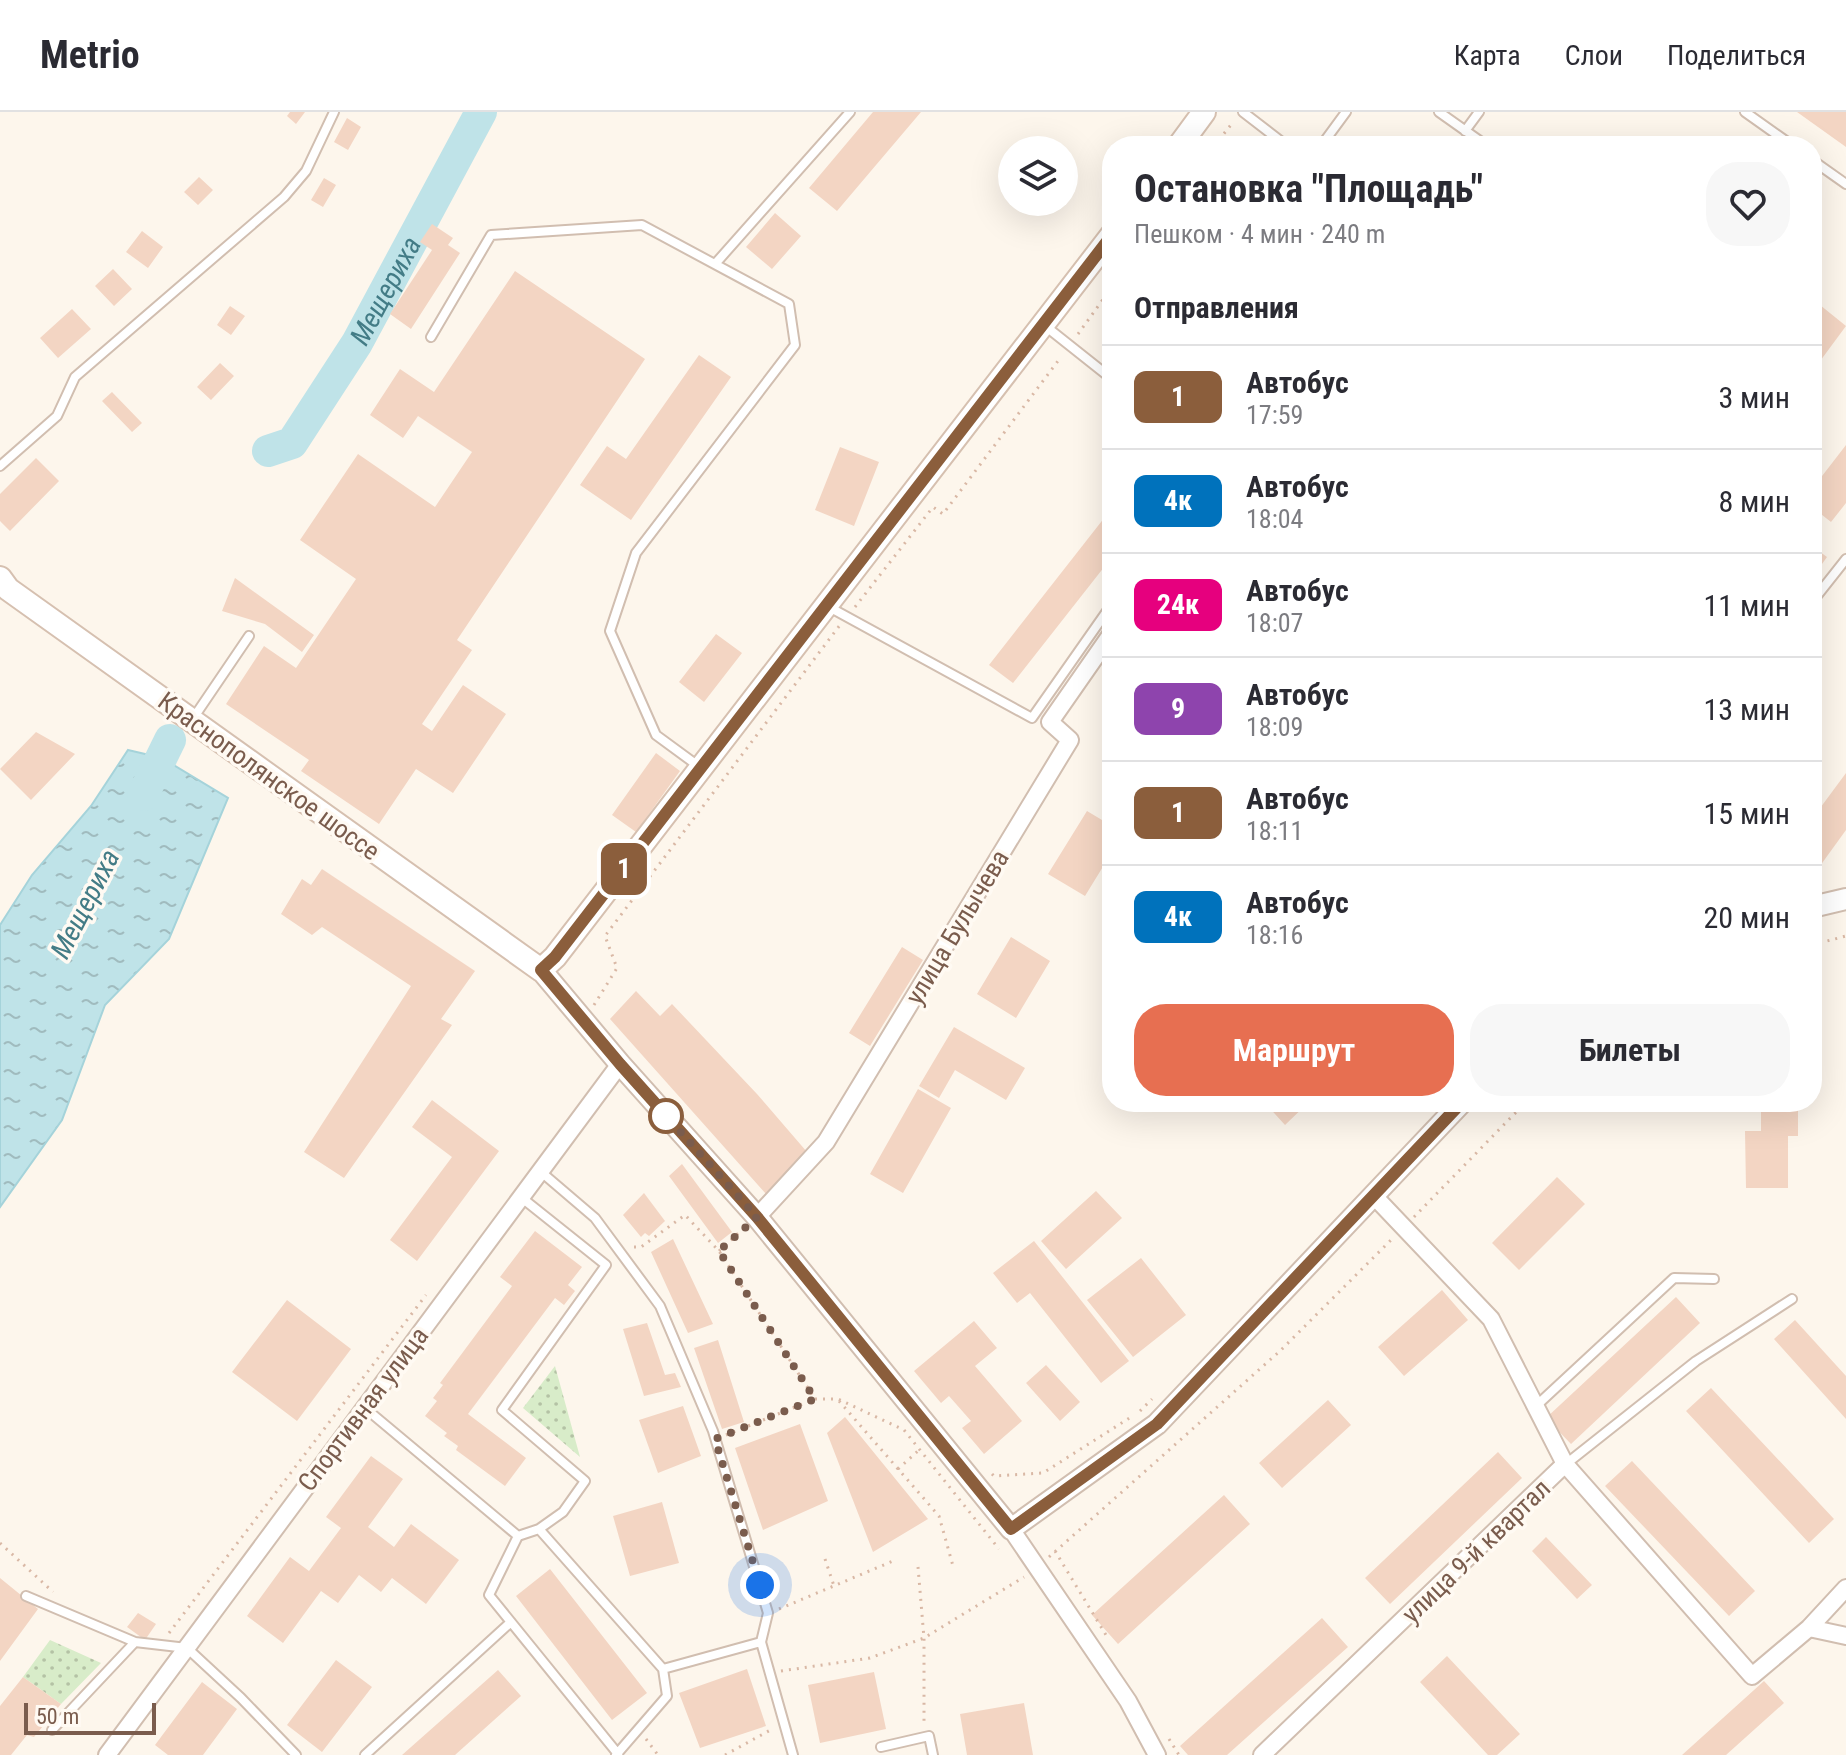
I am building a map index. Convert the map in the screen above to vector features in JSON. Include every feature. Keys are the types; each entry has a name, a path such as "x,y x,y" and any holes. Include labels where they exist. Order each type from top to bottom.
{"main road":[{"path":"1186,136 1204,112"},
{"path":"541,970 555,957 1102,248"},
{"name":"Краснополянское шоссе","path":"3,588 541,970"}],"street":[{"name":"улица Булычева","path":"757,1217 826,1142 1070,740 1050,722 1102,647"},
{"path":"1822,905 1846,899"},
{"path":"541,970 620,1064 757,1217 1011,1529 1128,1701 1157,1755"},
{"name":"Спортивная улица","path":"107,1755 620,1064"},
{"path":"1011,1529 1157,1424 1452,1112"},
{"path":"1373,1195 1491,1319 1565,1464"},
{"name":"улица 9-й квартал","path":"1262,1755 1565,1464 1752,1676 1809,1628 1846,1588"},
{"path":"1809,1628 1846,1636"}],"lane":[{"path":"0,466 57,416 75,377 284,197 306,171 334,112"},
{"path":"715,264 850,112"},
{"path":"1242,112 1274,136"},
{"path":"1328,136 1346,112"},
{"path":"1439,112 1472,136"},
{"path":"1465,131 1479,112"},
{"path":"1745,112 1779,136"},
{"path":"1822,167 1846,184"},
{"path":"431,337 491,235 642,225 789,304 795,345 636,553 610,631 656,735 701,768"},
{"path":"1044,325 1102,371"},
{"path":"1822,589 1846,559"},
{"path":"825,605 1032,718 1102,618"},
{"path":"191,720 249,636"},
{"path":"540,1171 595,1218 660,1306 715,1439 768,1613 761,1642 793,1755"},
{"path":"521,1197 606,1265 502,1410 585,1481 563,1512 539,1529 518,1536 489,1595 617,1754 667,1696 663,1669 539,1529"},
{"path":"1535,1406 1674,1278 1714,1279"},
{"path":"1565,1464 1696,1361 1792,1299"},
{"path":"365,1407 518,1536"},
{"path":"26,1596 135,1642 187,1648 296,1755"},
{"path":"365,1755 511,1622"},
{"path":"52,1730 135,1642"},
{"path":"663,1669 761,1642"},
{"path":"881,1747 929,1736 933,1755"}],"path":[{"path":"1222,136 1242,112"},
{"path":"856,606 933,507 943,514 1102,301"},
{"path":"599,1014 593,1003 617,968 605,936 846,618"},
{"path":"1822,942 1846,936"},
{"path":"629,1247 641,1247 685,1215 719,1251 815,1399"},
{"path":"719,1251 757,1217"},
{"path":"160,1645 429,1290"},
{"path":"985,1466 994,1476 1043,1473 1138,1413 1160,1391"},
{"path":"715,1439 815,1399 838,1399 904,1430 999,1549"},
{"path":"838,1399 939,1516 953,1566"},
{"path":"898,1469 920,1450"},
{"path":"0,1543 54,1592"},
{"path":"825,1559 834,1586"},
{"path":"768,1613 893,1561"},
{"path":"918,1567 924,1638 923,1737"},
{"path":"725,1755 757,1740 784,1721"},
{"path":"639,1730 658,1755"}],"green space":[{"path":"555,1366 580,1457 523,1408"},
{"path":"50,1640 101,1663 61,1704 23,1677"}],"water":[{"path":"128,750 162,758 228,798 169,939 105,1005 62,1120 0,1207 0,925 32,875 91,806"}],"building":[{"path":"290,112 305,112 296,124 287,116"},
{"path":"873,112 921,112 837,211 809,188"},
{"path":"1797,112 1846,112 1846,147"},
{"path":"347,118 361,127 348,150 334,142"},
{"path":"199,177 213,190 198,205 184,192"},
{"path":"324,178 336,185 323,207 311,200"},
{"path":"775,213 801,236 772,269 746,247"},
{"path":"432,224 453,238 448,245 460,253 411,329 390,314 432,250 420,242"},
{"path":"142,231 163,247 148,268 126,252"},
{"path":"113,269 132,289 114,306 95,286"},
{"path":"515,271 645,359 457,640 472,650 422,724 432,731 463,685 506,714 453,793 416,769 379,824 301,771 309,760 226,704 264,646 296,668 356,579 300,540 358,454 435,507 472,452 418,416 403,438 370,415 400,369 434,392"},
{"path":"230,306 245,316 231,335 217,325"},
{"path":"1822,307 1846,326 1822,358"},
{"path":"72,309 91,329 58,358 40,338"},
{"path":"699,355 731,377 631,520 580,485 607,446 626,459"},
{"path":"220,363 234,376 211,400 197,387"},
{"path":"112,392 142,423 132,432 102,401"},
{"path":"1846,445 1846,503 1831,522 1822,515 1822,476"},
{"path":"840,447 879,462 854,526 815,510"},
{"path":"36,458 59,481 10,531 0,521 0,494"},
{"path":"1102,521 1102,570 1013,683 989,665"},
{"path":"235,578 314,635 302,652 265,624 222,611"},
{"path":"716,634 742,653 704,702 679,682"},
{"path":"36,732 75,754 31,800 0,769"},
{"path":"656,753 680,771 636,832 612,815"},
{"path":"1846,773 1846,830 1822,863 1822,805"},
{"path":"1087,811 1102,820 1102,868 1085,896 1048,874"},
{"path":"322,869 475,971 441,1019 452,1025 344,1178 304,1152 411,986 322,927 312,935 281,914 302,879 311,885"},
{"path":"1011,937 1050,961 1016,1018 977,994"},
{"path":"902,947 923,960 870,1046 849,1033"},
{"path":"636,991 660,1016 672,1004 807,1152 766,1194 610,1019"},
{"path":"954,1027 1025,1068 1006,1100 955,1070 939,1098 919,1086"},
{"path":"918,1089 951,1108 903,1193 870,1174"},
{"path":"432,1100 499,1151 417,1261 390,1240 452,1157 412,1127"},
{"path":"1273,1112 1299,1112 1285,1125"},
{"path":"1761,1112 1798,1112 1798,1136 1788,1136 1788,1188 1746,1188 1745,1131 1761,1131"},
{"path":"682,1164 732,1232 718,1243 669,1176"},
{"path":"1557,1177 1585,1204 1519,1270 1492,1243"},
{"path":"1096,1191 1122,1218 1066,1269 1041,1241"},
{"path":"644,1193 665,1221 649,1236 645,1233 641,1237 623,1215"},
{"path":"535,1231 582,1267 568,1285 575,1291 564,1305 555,1298 468,1414 526,1458 505,1486 456,1450 458,1446 444,1436 447,1433 425,1416 437,1401 433,1398 443,1385 440,1383 512,1286 500,1277"},
{"path":"673,1239 713,1324 688,1333 651,1252"},
{"path":"1034,1241 1129,1361 1101,1383 1030,1293 1017,1303 993,1273"},
{"path":"1141,1258 1186,1315 1133,1357 1087,1300"},
{"path":"1442,1290 1468,1320 1404,1376 1378,1347"},
{"path":"1676,1297 1700,1323 1571,1444 1546,1418"},
{"path":"287,1300 351,1349 297,1421 232,1372"},
{"path":"1795,1320 1846,1376 1846,1419 1774,1339"},
{"path":"974,1321 997,1348 975,1366 1022,1421 984,1454 962,1428 971,1421 949,1396 941,1403 914,1371"},
{"path":"647,1323 665,1375 675,1373 681,1387 644,1396 623,1329"},
{"path":"718,1340 744,1422 722,1429 694,1348"},
{"path":"1046,1365 1080,1402 1060,1421 1026,1383"},
{"path":"1711,1388 1834,1519 1809,1543 1686,1411"},
{"path":"1328,1400 1351,1425 1282,1488 1259,1463"},
{"path":"683,1406 701,1456 658,1473 639,1420"},
{"path":"845,1417 928,1519 873,1552 827,1433"},
{"path":"800,1424 828,1501 763,1530 735,1448"},
{"path":"1498,1452 1522,1478 1390,1604 1365,1578"},
{"path":"371,1456 403,1479 368,1527 394,1547 411,1524 459,1560 426,1604 392,1578 381,1592 359,1575 338,1603 321,1591 283,1643 247,1616 290,1557 309,1571 341,1528 326,1517"},
{"path":"1632,1461 1755,1591 1729,1616 1605,1486"},
{"path":"1224,1495 1250,1524 1118,1644 1092,1615"},
{"path":"662,1502 679,1563 630,1576 613,1516"},
{"path":"1546,1537 1592,1585 1577,1599 1532,1551"},
{"path":"550,1569 647,1693 612,1720 516,1596"},
{"path":"0,1578 38,1609 0,1661"},
{"path":"138,1613 156,1624 145,1640 127,1627"},
{"path":"1322,1618 1348,1647 1227,1755 1188,1755 1180,1746"},
{"path":"1447,1656 1520,1734 1497,1755 1488,1755 1420,1682"},
{"path":"336,1660 372,1687 322,1752 287,1725"},
{"path":"747,1669 766,1726 700,1748 679,1693"},
{"path":"498,1670 521,1696 455,1755 402,1755"},
{"path":"874,1672 886,1729 820,1743 808,1685"},
{"path":"23,1677 61,1704 34,1737 27,1735 11,1755 0,1755 0,1706"},
{"path":"1764,1681 1784,1703 1726,1755 1682,1755"},
{"path":"202,1682 237,1709 203,1755 168,1755 155,1745"},
{"path":"1024,1703 1033,1755 967,1755 960,1714"}],"waterway":[{"name":"Мещериха","path":"268,451 292,443 357,343 481,112"},
{"name":"Мещериха","path":"143,795 170,740"}],"bus line":[{"name":"1","path":"1102,248 555,957 541,970 620,1064 757,1217 1011,1529 1157,1424 1453,1112"}],"route":[{"path":"666,1116 659,1108 757,1217 719,1251 815,1399 715,1439 760,1585"}]}
